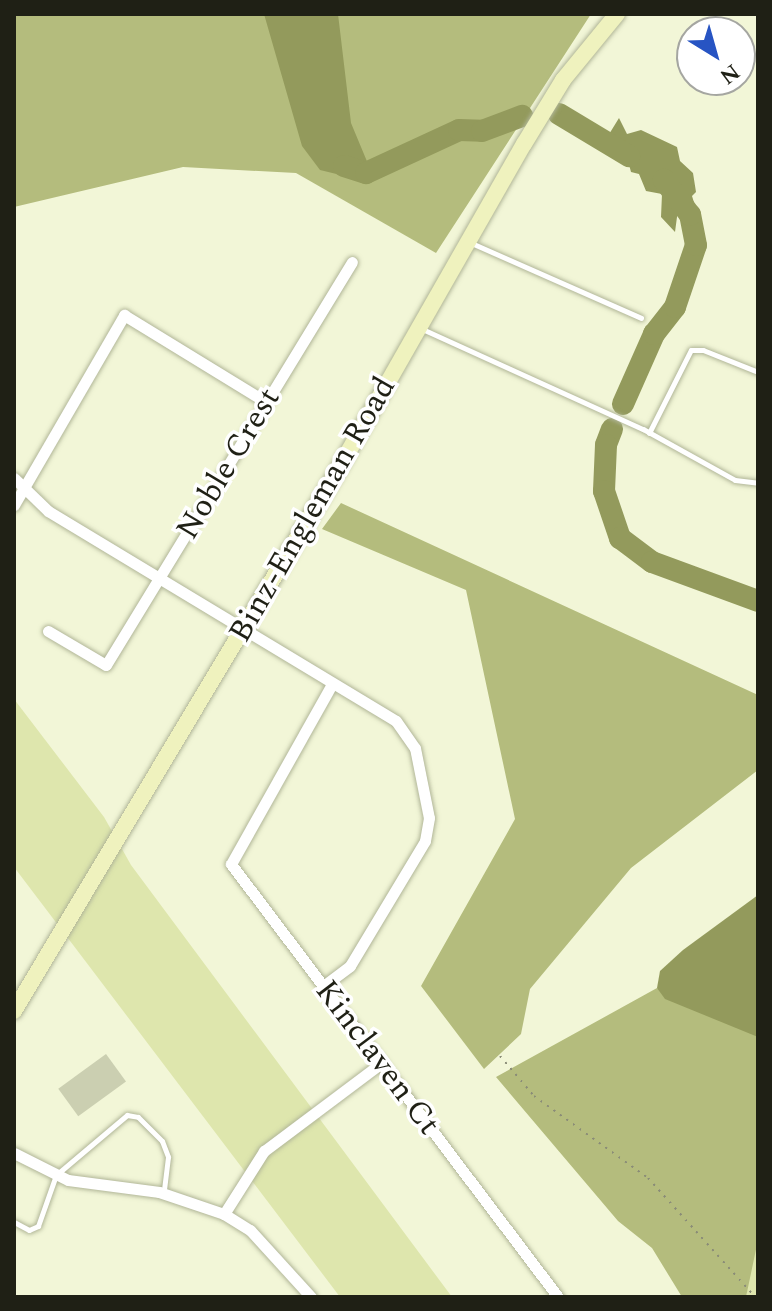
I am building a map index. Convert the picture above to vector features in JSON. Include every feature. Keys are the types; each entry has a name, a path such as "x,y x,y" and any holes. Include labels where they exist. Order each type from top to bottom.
{"street":[{"name":"Binz-Engleman Road","path":"14,1011 242,631 563,80 617,14"},
{"name":"Noble Crest","path":"48,631 106,665 352,262"},
{"path":"14,505 124,315 266,402"},
{"path":"14,478 23,489 158,579 402,730 415,748 429,818 425,841 350,966 323,986"},
{"name":"Kinclaven Ct","path":"332,684 231,864 558,1297"},
{"path":"224,1214 264,1151 381,1063"},
{"path":"14,1153 56,1175 164,1193 224,1214 250,1230 311,1297"}],"lane":[{"path":"468,242 641,318"},
{"path":"419,328 649,433 735,480 758,483"},
{"path":"649,433 691,350 703,350 758,372"},
{"path":"14,1222 29,1230 38,1226 56,1175 120,1118 134,1116 162,1141 168,1157 164,1193"}],"path":[{"path":"500,1056 534,1096 648,1178 755,1297"}],"shaded area":[{"path":"14,14 591,14 436,253 296,173 183,167 14,207"},
{"path":"264,14 338,14 351,123 371,171 357,179 320,170 302,146"},
{"path":"619,118 627,134 641,130 677,147 680,161 693,173 696,192 692,196 701,225 691,204 679,202 675,232 661,217 662,194 646,191 639,174 631,172 627,157 603,144"},
{"path":"341,503 758,695 758,770 631,868 530,989 521,1034 484,1069 421,986 515,819 466,590 322,529"},
{"path":"14,699 104,817 131,865 452,1297 340,1297 14,867"},
{"path":"758,895 758,1037 665,999 657,988 660,971 683,950"},
{"path":"657,988 758,1035 758,1240 746,1297 682,1297 652,1248 618,1221 496,1077"},
{"path":"758,1240 758,1297 746,1297 751,1261"}],"building":[{"path":"106,1054 126,1082 78,1116 58,1089"}],"waterway":[{"path":"559,114 629,156"},
{"path":"344,166 366,173 459,130 482,131 522,116"},
{"path":"623,404 654,334 675,307 696,245 690,215 664,180"},
{"path":"612,429 606,445 604,491 620,538 652,562 758,601"}]}
